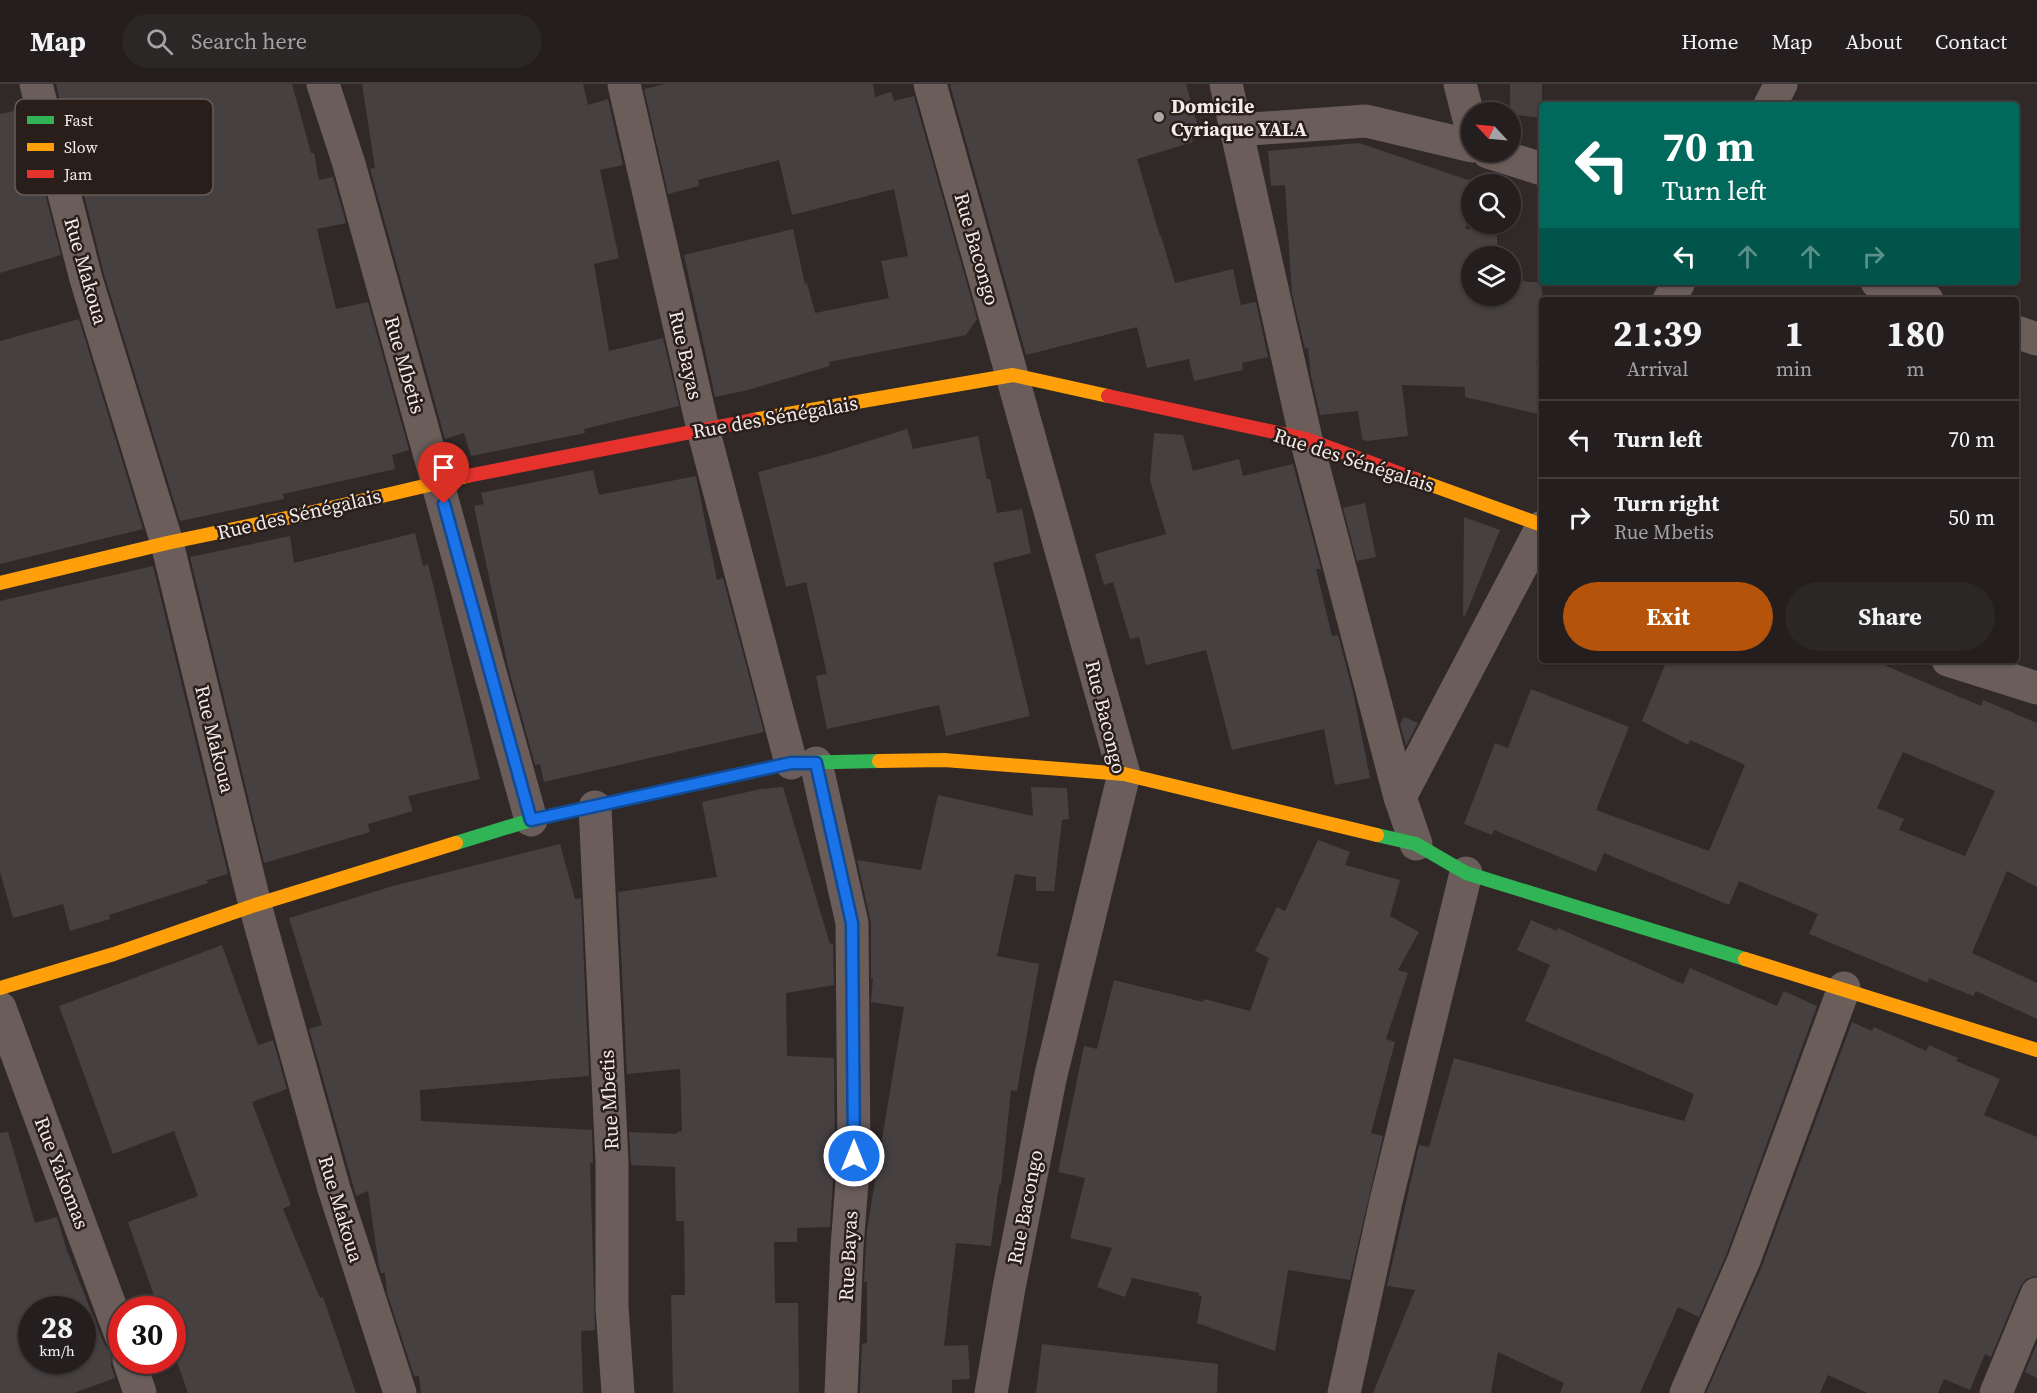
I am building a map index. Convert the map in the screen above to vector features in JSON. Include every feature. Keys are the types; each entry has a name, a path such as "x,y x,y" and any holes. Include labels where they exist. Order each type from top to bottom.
{"street":[{"name":"Rue Makoua","path":"36,84 40,99"},
{"name":"Rue Mbetis","path":"323,84 349,164 531,820"},
{"name":"Rue Bayas","path":"624,84 703,429 852,923 854,1156 847,1247 842,1393"},
{"name":"Rue Bacongo","path":"930,84 1124,774 1050,1079 991,1393"},
{"path":"1226,84 1306,439 1400,797 1416,844"},
{"path":"1460,84 1465,102"},
{"path":"1238,130 1366,121 1461,144"},
{"path":"1520,162 1539,168"},
{"name":"Rue Makoua","path":"64,195 86,279 167,543 255,905 334,1189 400,1393"},
{"path":"1885,285 1919,297"},
{"path":"2019,333 2037,339"},
{"name":"Rue des Sénégalais","path":"0,583 438,482 703,429 1013,375 1306,439 1539,525"},
{"path":"1400,797 1539,532"},
{"path":"1958,663 2037,688"},
{"path":"0,988 114,954 255,905 531,820 803,763 944,760 1124,774 1416,844 1466,873 1844,988 2037,1050"},
{"name":"Rue Mbetis","path":"595,807 612,1162 612,1307 618,1393"},
{"path":"1344,1393 1386,1201 1466,873"},
{"path":"1686,1393 1744,1260 1844,988"},
{"name":"Rue Yakomas","path":"0,1008 108,1300"},
{"path":"1995,1393 2037,1293"},
{"path":"134,1374 140,1393"}],"building":[{"path":"56,84 292,84 311,153 314,153 319,180 333,177 346,223 317,229 336,309 368,302 409,450 392,455 395,469 283,494 284,499 180,521 104,274 84,195 213,195 213,99 60,99"},
{"path":"362,84 583,84 588,105 608,99 623,165 600,170 619,258 594,264 609,351 663,338 679,406 584,429 585,433 471,456 464,433 445,439 370,169 375,168"},
{"path":"665,84 873,84 875,97 891,92 894,101 914,96 977,319 966,335 829,362 830,366 715,397 684,255 793,229 805,284 807,283 815,313 889,298 881,261 908,256 894,189 792,215 779,160 698,180 699,186 668,194 644,89"},
{"path":"1186,84 1198,127 1189,129 1193,142 1137,159 1160,236 1175,283 1233,269 1241,305 1256,302 1268,357 1242,363 1243,370 1194,381 1189,359 1147,368 1137,327 1026,355 950,85"},
{"path":"1510,84 1542,84 1539,118 1521,115 1521,102 1510,102"},
{"path":"15,111 15,195 45,195 61,255 0,273 0,114"},
{"path":"1359,143 1461,178 1461,234 1497,234 1497,246 1461,246 1461,306 1521,306 1521,280 1539,282 1539,285 1542,285 1542,297 1539,297 1539,352 1536,364 1539,364 1539,414 1465,397 1465,387 1402,385 1408,436 1367,441 1362,439 1358,411 1320,415 1311,376 1308,348 1305,349 1292,294 1285,185 1271,186 1268,151"},
{"path":"79,319 143,529 0,564 0,341"},
{"path":"907,429 913,449 978,436 997,513 1022,509 1031,553 993,563 1030,716 946,736 939,705 827,729 816,676 827,674 806,582 786,587 758,472 827,454"},
{"path":"1154,433 1183,435 1193,471 1239,459 1243,476 1293,464 1321,569 1316,569 1332,636 1338,635 1353,692 1370,778 1335,785 1324,729 1232,750 1206,650 1146,665 1139,637 1130,639 1113,582 1104,585 1095,554 1166,534 1150,480"},
{"path":"593,470 599,495 696,476 717,580 723,578 764,732 544,782 540,764 535,765 508,667 474,506 484,504 481,493"},
{"path":"1365,503 1376,557 1357,561 1343,508"},
{"path":"1464,517 1500,530 1465,616 1463,615"},
{"path":"415,533 423,566 428,564 480,779 408,796 413,811 368,824 370,832 264,863 190,557 290,536 294,563"},
{"path":"153,566 228,874 207,880 208,883 109,915 110,919 70,931 63,904 13,918 0,872 0,601"},
{"path":"1666,663 1879,663 1981,706 1983,700 2037,723 2037,887 2007,871 1972,953 2037,983 2037,1019 1976,991 1973,996 1929,978 1928,983 1809,934 1818,914 1739,881 1729,905 1604,853 1596,872 1494,830 1492,835 1464,824 1495,743 1508,748 1531,689 1629,727 1596,810 1709,851 1745,765 1690,740 1688,745 1642,721","holes":["1903,752 1995,791 1965,856 1899,830 1904,819 1877,808"]},
{"path":"1404,717 1418,723 1406,746 1400,724"},
{"path":"783,787 830,944 833,943 834,985 786,993 787,1056 834,1058 835,1147 830,1227 797,1228 797,1242 774,1242 775,1303 798,1303 799,1393 673,1393 671,1295 685,1295 684,1221 676,1221 675,1167 631,1165 629,1132 677,1134 682,1131 680,1069 627,1074 618,892 717,877 702,802 761,789"},
{"path":"1031,787 1067,788 1069,819 1062,820 1054,891 1036,891 1036,877 1015,874 997,956 1039,964 1017,1091 1011,1090 1001,1185 999,1185 991,1246 956,1243 944,1346 968,1345 970,1379 952,1380 952,1393 860,1393 862,1344 867,1343 867,1282 864,1282 867,1230 904,1007 871,1002 873,978 871,979 871,923 857,860 921,870 938,795 1033,816"},
{"path":"1318,840 1350,852 1345,865 1400,880 1390,916 1419,932 1398,970 1408,973 1386,1039 1395,1042 1371,1133 1383,1136 1350,1280 1288,1270 1275,1351 1197,1323 1202,1296 1199,1296 1199,1293 1132,1278 1125,1297 1097,1287 1112,1248 1070,1238 1085,1178 1058,1172 1084,1046 1097,1049 1114,980 1250,1011 1269,958 1255,951 1277,907 1285,911"},
{"path":"560,844 575,899 581,898 589,1076 420,1090 421,1121 592,1130 593,1163 590,1163 595,1330 581,1331 583,1393 421,1393 419,1376 414,1376 387,1293 385,1273 381,1273 379,1267 368,1191 356,1196 309,1029 322,1025 289,918 393,886"},
{"path":"1531,920 1557,931 1558,928 1683,984 1690,968 1777,1006 1784,991 1817,1006 1727,1253 1699,1317 1678,1307 1640,1393 1560,1393 1564,1383 1498,1352 1491,1393 1373,1393 1415,1290 1387,1286 1419,1145 1429,1147 1454,1058 1684,1121 1694,1094 1525,1021 1550,965 1517,950"},
{"path":"222,945 258,1045 273,1040 287,1089 252,1102 291,1205 283,1209 320,1298 323,1297 356,1393 188,1393 181,1374 186,1374 186,1296 154,1296 128,1222 198,1196 174,1131 113,1154 59,1006"},
{"path":"1852,1022 1872,1031 1874,1027 1926,1051 1929,1045 1958,1058 1956,1061 2000,1079 1984,1115 2037,1137 2037,1276 2026,1279 2020,1287 1991,1357 1985,1354 1970,1390 1944,1379 1938,1393 1867,1393 1828,1375 1820,1393 1706,1393 1762,1266"},
{"path":"8,1132 35,1223 57,1217 66,1248 85,1296 18,1296 18,1374 96,1374 96,1324 108,1348 108,1374 114,1374 115,1378 74,1393 0,1393 0,1133"},
{"path":"2037,1343 2037,1378 2025,1372"},
{"path":"1042,1344 1218,1364 1217,1393 1036,1393"}],"traffic: fast":[{"path":"456,843 531,820 791,763 879,761"},
{"path":"1377,835 1416,844 1466,873 1745,959"}],"traffic: slow":[{"path":"753,420 1013,375 1108,396"},
{"path":"0,583 467,476"},
{"path":"1415,479 1539,524"},
{"path":"879,761 944,760 1124,774 1377,835"},
{"path":"0,988 114,954 255,905 456,843"},
{"path":"1745,959 2037,1050"}],"traffic: jam":[{"path":"1108,396 1306,439 1415,479"},
{"path":"467,476 753,420"}],"place":[{"name":"Domicile Cyriaque YALA","path":"1159,117"}],"route":[{"path":"444,504 531,820 791,763 816,763 852,923 854,1156"}]}
